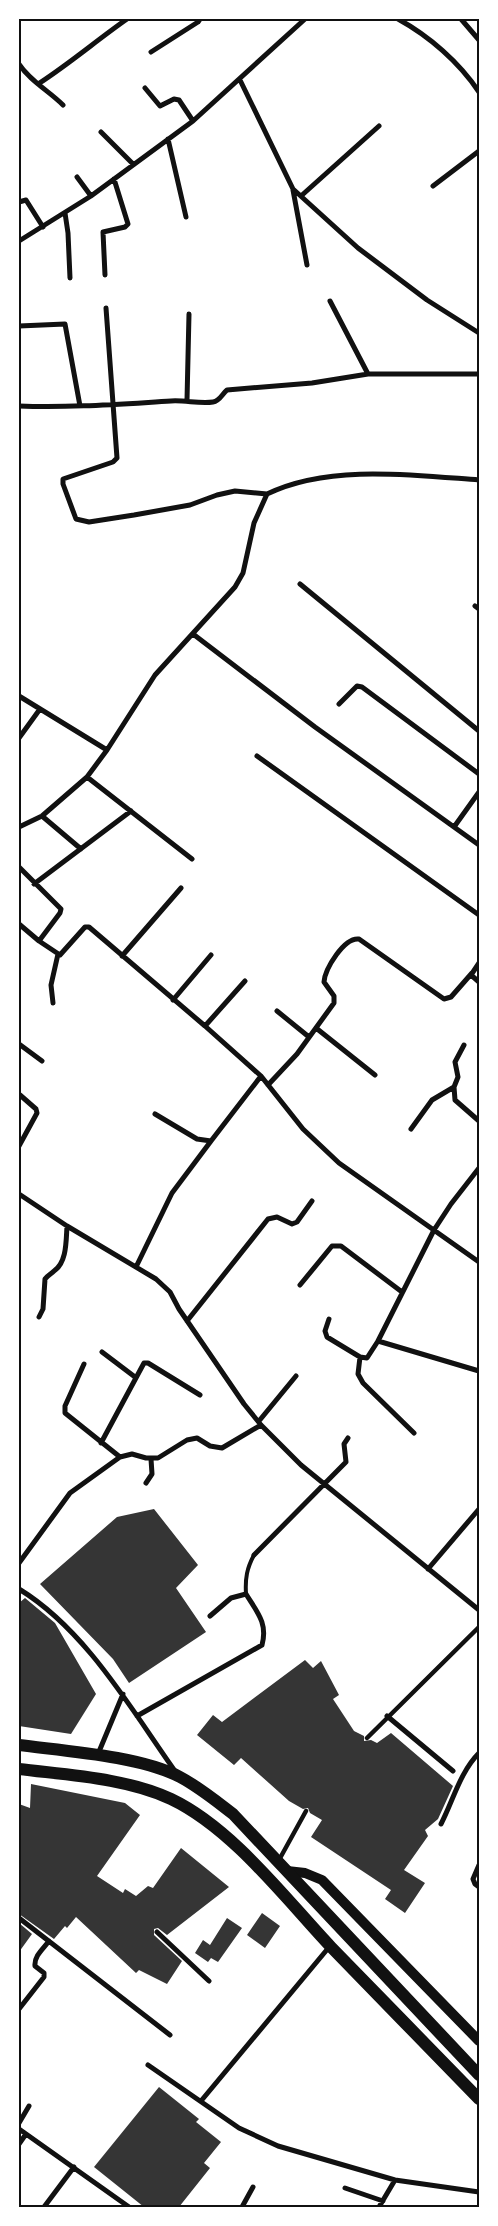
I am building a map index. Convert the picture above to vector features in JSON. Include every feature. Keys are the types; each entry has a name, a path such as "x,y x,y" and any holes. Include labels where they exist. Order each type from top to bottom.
{"main road":[{"path":"19,1745 138,1762 178,1776 233,1814 479,2075"},
{"path":"19,1769 133,1786 170,1799 221,1834 278,1886 330,1946 479,2099"},
{"path":"287,1871 306,1873 322,1880 479,2041"}],"street":[{"path":"38,84 77,58 91,45 127,19"},
{"path":"151,52 200,19"},
{"path":"19,241 91,196 194,122 306,19"},
{"path":"398,19 417,29 446,54 479,92"},
{"path":"461,19 479,40"},
{"path":"19,64 38,84 47,89 63,105"},
{"path":"240,80 293,189 308,265"},
{"path":"145,88 160,106 174,99 179,100 194,122"},
{"path":"301,196 379,126"},
{"path":"101,132 133,164"},
{"path":"168,140 186,217"},
{"path":"433,186 479,151"},
{"path":"77,177 91,196"},
{"path":"105,275 103,232 128,224 114,179"},
{"path":"293,189 358,248 427,300 479,333"},
{"path":"19,202 26,200 43,227"},
{"path":"65,213 70,278"},
{"path":"330,301 368,374"},
{"path":"106,308 117,455 115,461 63,479 66,493 76,519 79,521 88,522 190,505 217,494 235,491 267,494 305,480 347,476 416,475 479,480"},
{"path":"186,400 189,314"},
{"path":"19,326 62,322 67,327 80,406"},
{"path":"19,406 80,406 186,400 214,402 227,390 312,383 368,374 479,374"},
{"path":"19,827 42,816 87,777 108,750 156,675 235,587 244,573 254,523 267,494"},
{"path":"300,584 479,731"},
{"path":"193,634 314,727 479,845"},
{"path":"339,704 357,686 361,686 479,774"},
{"path":"19,696 108,750"},
{"path":"19,738 40,709"},
{"path":"257,756 479,915"},
{"path":"87,777 192,859"},
{"path":"454,827 479,792"},
{"path":"34,884 132,811"},
{"path":"42,816 81,849"},
{"path":"19,867 61,911 40,942"},
{"path":"122,956 181,888"},
{"path":"19,924 40,942 61,955 87,927 205,1026 260,1076 303,1129 339,1163 479,1262"},
{"path":"268,1085 297,1054 334,1002 334,996 324,982 324,974 327,967 348,942 354,938 359,939 444,999 450,997 479,963"},
{"path":"54,1003 51,985 58,954"},
{"path":"172,1000 211,955"},
{"path":"472,973 473,977 479,982"},
{"path":"205,1026 245,981"},
{"path":"276,1011 309,1037"},
{"path":"316,1028 375,1075"},
{"path":"19,1044 42,1061"},
{"path":"464,1045 455,1062 458,1077 454,1087 455,1100 479,1121"},
{"path":"136,1266 172,1193 260,1076"},
{"path":"410,1129 432,1100 454,1087"},
{"path":"19,1146 37,1113 36,1109 20,1095"},
{"path":"155,1114 197,1139 211,1141"},
{"path":"329,1319 325,1331 327,1337 360,1357 367,1358 378,1341 434,1230 451,1204 479,1168"},
{"path":"19,1194 67,1226 156,1278 170,1292 187,1321 244,1404 260,1423 301,1465 479,1610"},
{"path":"187,1321 268,1219 277,1216 292,1224 297,1222 312,1201"},
{"path":"39,1317 43,1309 45,1279 55,1271 66,1250 67,1226"},
{"path":"300,1285 332,1246 341,1246 402,1292"},
{"path":"378,1341 479,1371"},
{"path":"102,1352 135,1377"},
{"path":"360,1357 358,1374 363,1383 414,1434"},
{"path":"101,1443 144,1363 148,1363 200,1395"},
{"path":"84,1364 65,1406 65,1413 120,1457"},
{"path":"19,1563 70,1493 120,1457 132,1454 158,1458 193,1438 197,1438 210,1446 222,1448 260,1423 296,1376"},
{"path":"254,1555 346,1462 344,1444 348,1438"},
{"path":"146,1483 152,1474 151,1458"},
{"path":"428,1569 479,1509"},
{"path":"19,1589 37,1601 86,1649 123,1694 178,1776"},
{"path":"137,1716 262,1645 264,1625 246,1594 231,1598 210,1616"},
{"path":"367,1738 387,1716 479,1627"},
{"path":"98,1756 123,1694"},
{"path":"387,1716 453,1771"},
{"path":"441,1824 455,1798 462,1778 471,1761 479,1752"},
{"path":"278,1862 306,1810"},
{"path":"479,1865 473,1879 479,1887"},
{"path":"19,1918 170,2035"},
{"path":"158,1932 209,1981"},
{"path":"19,2010 44,1977 44,1973 35,1966 35,1962 37,1956 49,1941"},
{"path":"201,2101 330,1946"},
{"path":"148,2065 239,2128 278,2146 395,2180 479,2192"},
{"path":"19,2123 29,2106"},
{"path":"19,2129 129,2207"},
{"path":"19,2144 26,2134"},
{"path":"44,2207 74,2167"},
{"path":"379,2207 395,2180"},
{"path":"242,2207 253,2187"},
{"path":"345,2188 383,2201"}],"lane":[{"path":"246,1594 245,1578 248,1566 254,1555"}],"building":[{"path":"154,1509 198,1565 176,1588 206,1632 129,1683 113,1659 40,1584 117,1517"},
{"path":"25,1598 55,1623 96,1694 71,1734 19,1726 19,1603"},
{"path":"305,1660 313,1668 321,1661 339,1695 333,1699 354,1731 364,1736 364,1741 371,1740 377,1743 391,1733 453,1786 438,1819 425,1830 428,1836 404,1870 425,1883 405,1913 385,1899 391,1890 311,1837 322,1820 310,1813 308,1808 303,1809 289,1801 241,1758 234,1765 197,1735 213,1715 222,1722"},
{"path":"31,1784 125,1803 140,1815 97,1876 123,1893 125,1889 136,1896 148,1886 153,1888 181,1848 229,1887 167,1935 158,1928 154,1929 154,1935 182,1961 167,1984 139,1970 136,1973 76,1917 54,1939 19,1914 19,1804 30,1808"},
{"path":"262,1913 280,1926 265,1948 247,1935"},
{"path":"227,1918 242,1928 218,1962 211,1958 208,1962 195,1953 203,1940 210,1945"},
{"path":"19,1923 32,1934 19,1952"},
{"path":"159,2087 199,2119 196,2122 221,2142 204,2163 210,2168 179,2207 144,2207 94,2167"}]}
